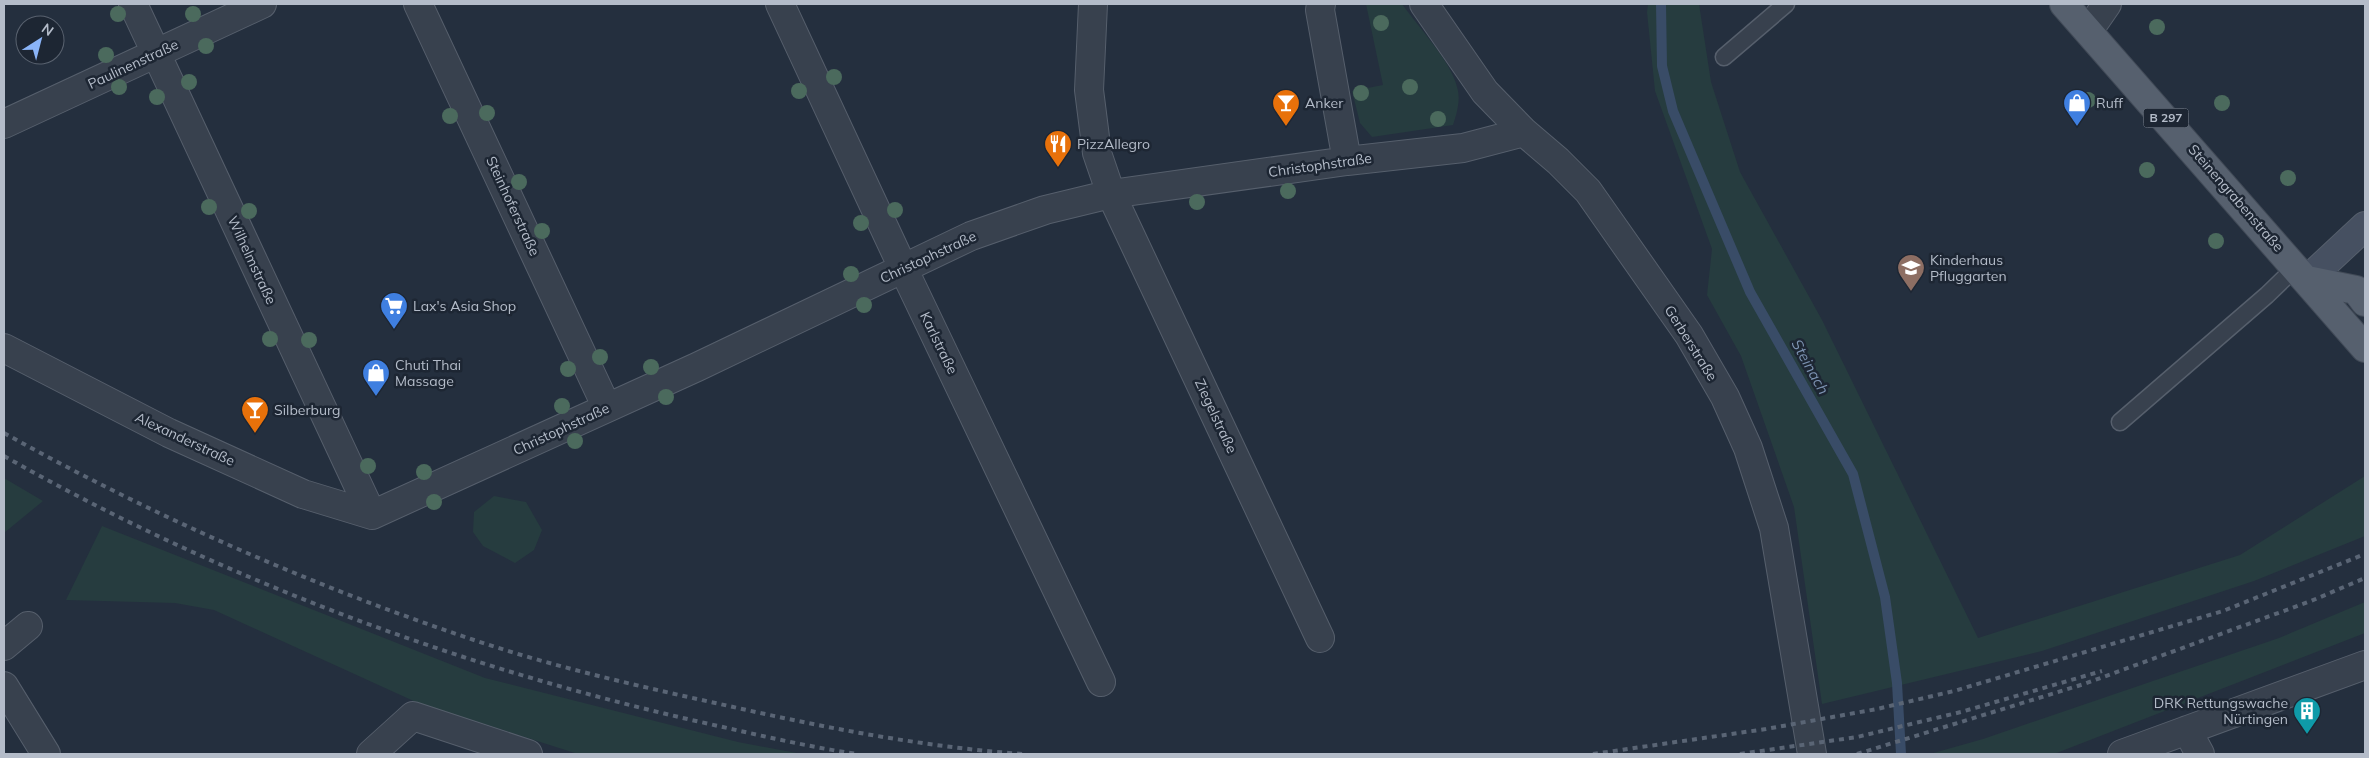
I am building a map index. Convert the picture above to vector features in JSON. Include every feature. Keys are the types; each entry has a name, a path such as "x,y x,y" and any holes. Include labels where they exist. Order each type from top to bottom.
{"main road":[{"name":"Steinengrabenstraße","path":"2064,4 2089,30 2365,348"},
{"path":"2302,274 2365,226"},
{"path":"2302,274 2362,291"}],"street":[{"name":"Wilhelmstraße","path":"133,4 372,515"},
{"name":"Paulinenstraße","path":"4,124 262,4"},
{"name":"Steinhoferstraße","path":"418,4 607,408"},
{"name":"Karlstraße","path":"780,4 903,268 1101,682"},
{"name":"Ziegelstraße","path":"1093,4 1088,90 1097,153 1111,194 1320,638"},
{"path":"1321,4 1320,10 1347,161"},
{"name":"Gerberstraße","path":"1424,4 1486,92 1524,132 1558,161 1588,191 1689,335 1725,397 1748,448 1774,528 1812,754"},
{"path":"2089,30 2107,4"},
{"name":"Christophstraße","path":"372,515 607,408 971,236 1045,210 1111,194 1347,161 1462,148 1524,132"},
{"name":"Alexanderstraße","path":"4,348 169,433 304,494 372,515"},
{"path":"4,646 28,626"},
{"path":"2122,754 2365,665"},
{"path":"4,686 46,754"},
{"path":"370,754 413,716 528,754"},
{"path":"2187,730 2200,754"}],"lane":[{"path":"1724,56 1786,4"},
{"path":"2120,422 2267,295 2302,274"}],"green space":[{"path":"1366,4 1402,4 1433,44 1454,77 1459,96 1453,125 1372,137 1360,123 1352,91 1383,85"},
{"path":"1648,4 1699,4 1711,82 1740,172 1822,320 1978,638 2240,555 2365,476 2365,536 2254,581 2042,651 1822,704 1794,507 1741,356 1707,295 1712,249 1655,91 1647,12"},
{"path":"4,478 43,501 4,533"},
{"path":"494,496 526,502 542,530 534,550 515,563 483,546 473,532 474,512"},
{"path":"102,526 485,678 738,742 802,754 578,754 418,703 214,610 175,603 66,600"},
{"path":"2365,602 2365,633 2054,754 1930,754 1983,739 2279,638"}],"waterway":[{"name":"Steinach","path":"1661,4 1662,66 1673,111 1750,292 1853,474 1885,597 1897,683 1901,754"}],"railway":[{"path":"4,433 116,492 231,546 349,595 468,638 565,667 631,684 802,722 912,742 1023,754"},
{"path":"4,456 86,500 169,541 254,579 340,614 428,645 516,674 606,699 756,735 857,754"},
{"path":"1593,754 1766,729 1877,709 1954,691 2223,611 2365,554"},
{"path":"1857,754 2084,684 2311,601 2365,578"},
{"path":"1740,754 1857,737 1961,712 2102,671"}],"place":[{"name":"Anker","path":"1286,127"},
{"name":"Ruff","path":"2077,127"},
{"name":"PizzAllegro","path":"1058,168"},
{"name":"Kinderhaus Pfluggarten","path":"1911,292"},
{"name":"Lax's Asia Shop","path":"394,330"},
{"name":"Chuti Thai Massage","path":"376,397"},
{"name":"Silberburg","path":"255,434"},
{"name":"DRK Rettungswache Nürtingen","path":"2307,735"}]}
